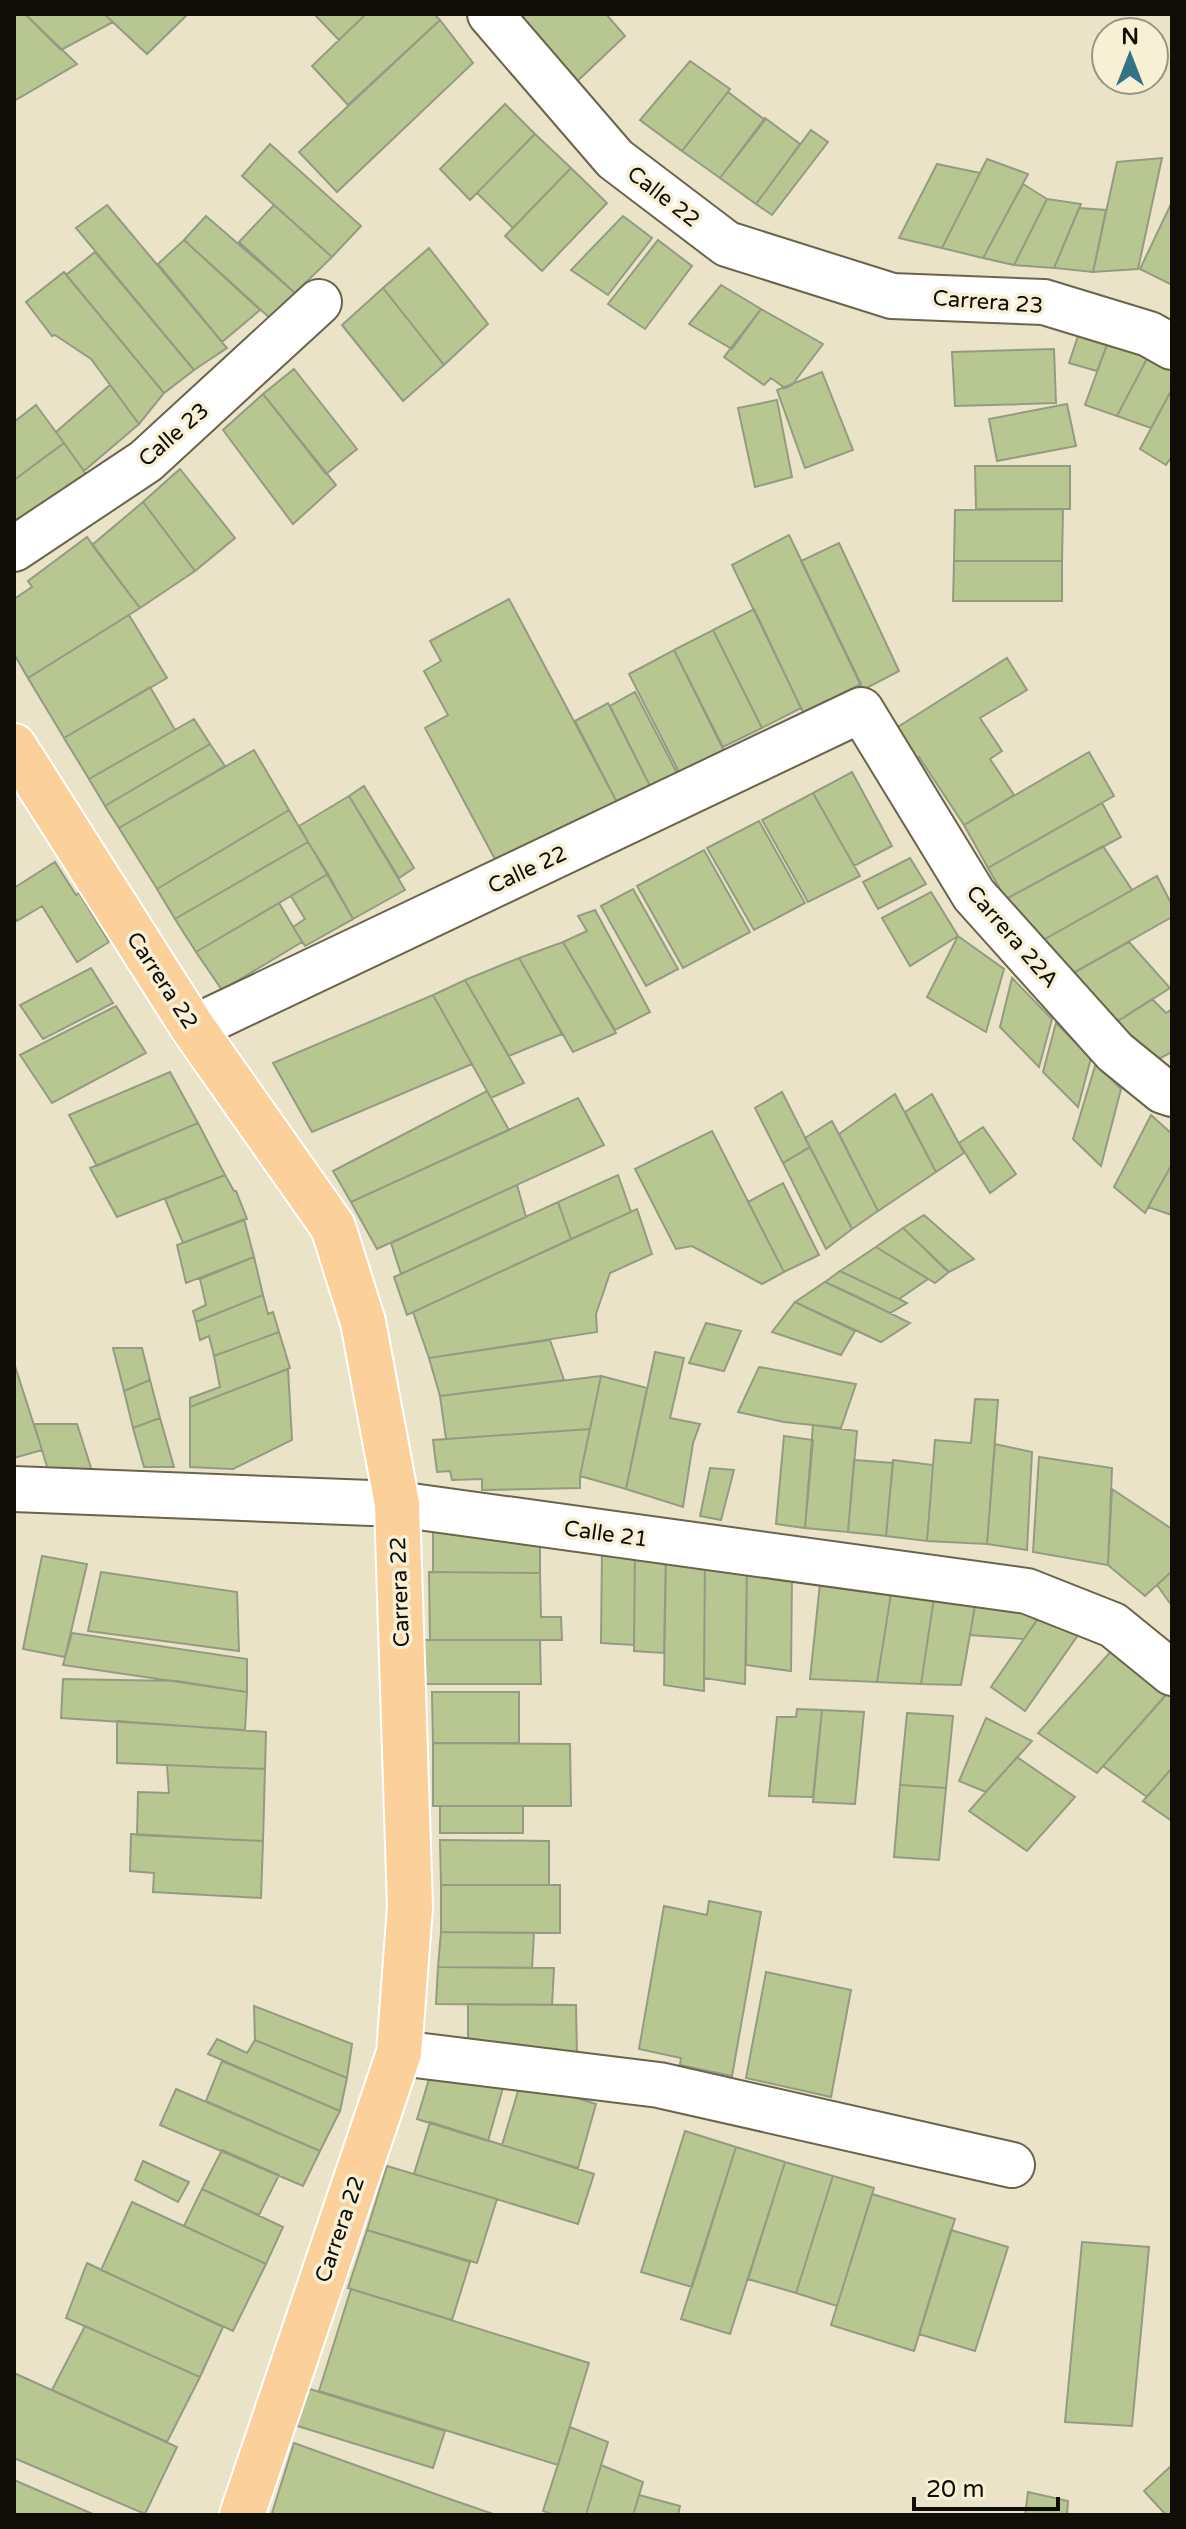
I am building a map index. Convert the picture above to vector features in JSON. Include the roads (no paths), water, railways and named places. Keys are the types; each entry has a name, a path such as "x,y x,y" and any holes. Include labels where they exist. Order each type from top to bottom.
{"main road":[{"name":"Carrera 22","path":"14,746 193,1028 333,1227 363,1322 397,1504 410,1907 399,2053 242,2515"}],"street":[{"name":"Calle 22","path":"490,14 615,159 727,244 892,296"},
{"name":"Carrera 23","path":"892,296 1044,302 1149,334 1172,347"},
{"name":"Calle 23","path":"14,549 146,461 319,302"},
{"name":"Calle 22","path":"193,1028 861,710"},
{"name":"Carrera 22A","path":"861,710 974,895 1115,1052 1163,1091 1172,1094"},
{"name":"Calle 21","path":"14,1489 397,1504 1027,1591 1113,1625 1172,1673"},
{"path":"399,2053 659,2085 1012,2165"}]}
